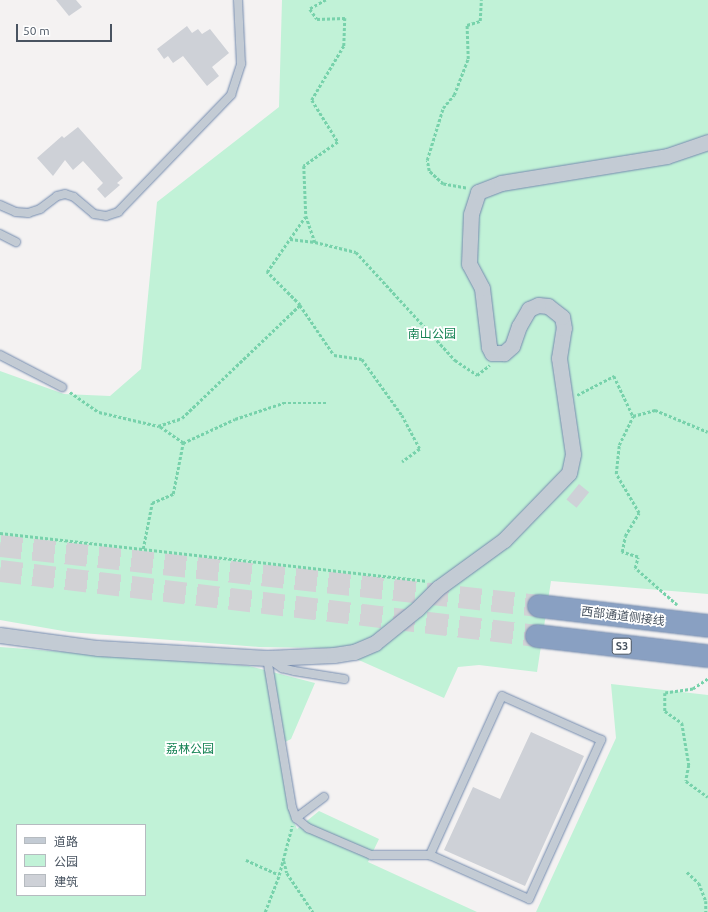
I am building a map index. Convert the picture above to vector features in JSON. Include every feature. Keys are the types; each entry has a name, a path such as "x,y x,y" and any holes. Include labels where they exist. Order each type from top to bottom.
{"highway":[{"name":"西部通道侧接线","path":"539,606 708,626"},
{"name":"S3","path":"537,636 708,656"}],"street":[{"path":"0,635 98,648 267,658 354,652 375,643 444,584 504,540 569,473 573,454 559,358 564,328 562,317 555,309 538,305 529,309 519,326 512,346 504,353 492,353 489,347 482,288 469,264 471,214 478,192 501,183 668,156 708,142"}],"lane":[{"path":"0,205 16,212 28,213 40,208 57,196 65,194 74,197 94,214 106,216 118,212 231,95 242,64 238,0"},
{"path":"0,234 16,242"},
{"path":"0,356 62,386"},
{"path":"267,658 282,668 344,679"},
{"path":"267,658 292,807 296,818 308,828 371,855 430,855 529,899 601,740 502,696 430,855"},
{"path":"296,818 324,797"}],"path":[{"path":"315,242 306,216 304,166 338,142 312,100 344,46 345,18 318,19 310,9 326,0"},
{"path":"477,0 481,2 480,21 467,25 468,58 454,95 443,108 427,160 429,170 443,184 478,192"},
{"path":"306,216 266,272 300,305 334,355 362,359 402,415 420,449 402,462"},
{"path":"290,239 315,242 356,252 455,360 477,375 504,353"},
{"path":"158,426 182,418 300,305"},
{"path":"565,401 614,376 633,416"},
{"path":"62,386 99,412 158,426 182,443"},
{"path":"182,443 235,419 283,403 327,403"},
{"path":"682,612 672,599 635,568 638,557 622,552 625,536 640,513 616,474 619,445 633,416 655,410 708,432"},
{"path":"143,549 152,503 173,494 182,443"},
{"path":"0,533 444,584"},
{"path":"708,679 693,689 665,693 665,711 682,723 689,765 686,780 708,797"},
{"path":"265,912 284,859 290,829 296,818"},
{"path":"284,859 287,873 313,912"},
{"path":"246,860 279,875"},
{"path":"687,872 699,883 706,901 706,912"}],"green space":[{"name":"南山公园","path":"282,0 708,0 708,594 551,581 537,672 479,665 458,667 444,698 361,661 323,648 259,647 69,632 0,620 0,371 64,394 110,396 141,369 157,202 279,107"},
{"name":"荔林公园","path":"0,647 249,666 315,683 291,739 279,745 288,808 297,829 319,811 379,839 368,862 477,912 0,912"},
{"path":"611,684 708,695 708,912 536,912 616,738"}],"building":[{"path":"56,0 76,0 82,7 69,16"},
{"path":"187,26 192,33 198,29 202,34 210,29 229,53 212,67 219,76 207,86 183,56 173,63 168,56 164,59 157,49"},
{"path":"78,127 123,178 117,183 120,185 105,198 97,189 103,183 83,161 73,170 65,160 53,176 37,158 62,136 64,138"},
{"path":"579,484 589,492 577,508 566,500"},
{"path":"531,732 584,756 525,886 444,850 473,787 500,799"}],"tunnel":[{"path":"0,546 539,606"},
{"path":"0,571 537,636"}]}
